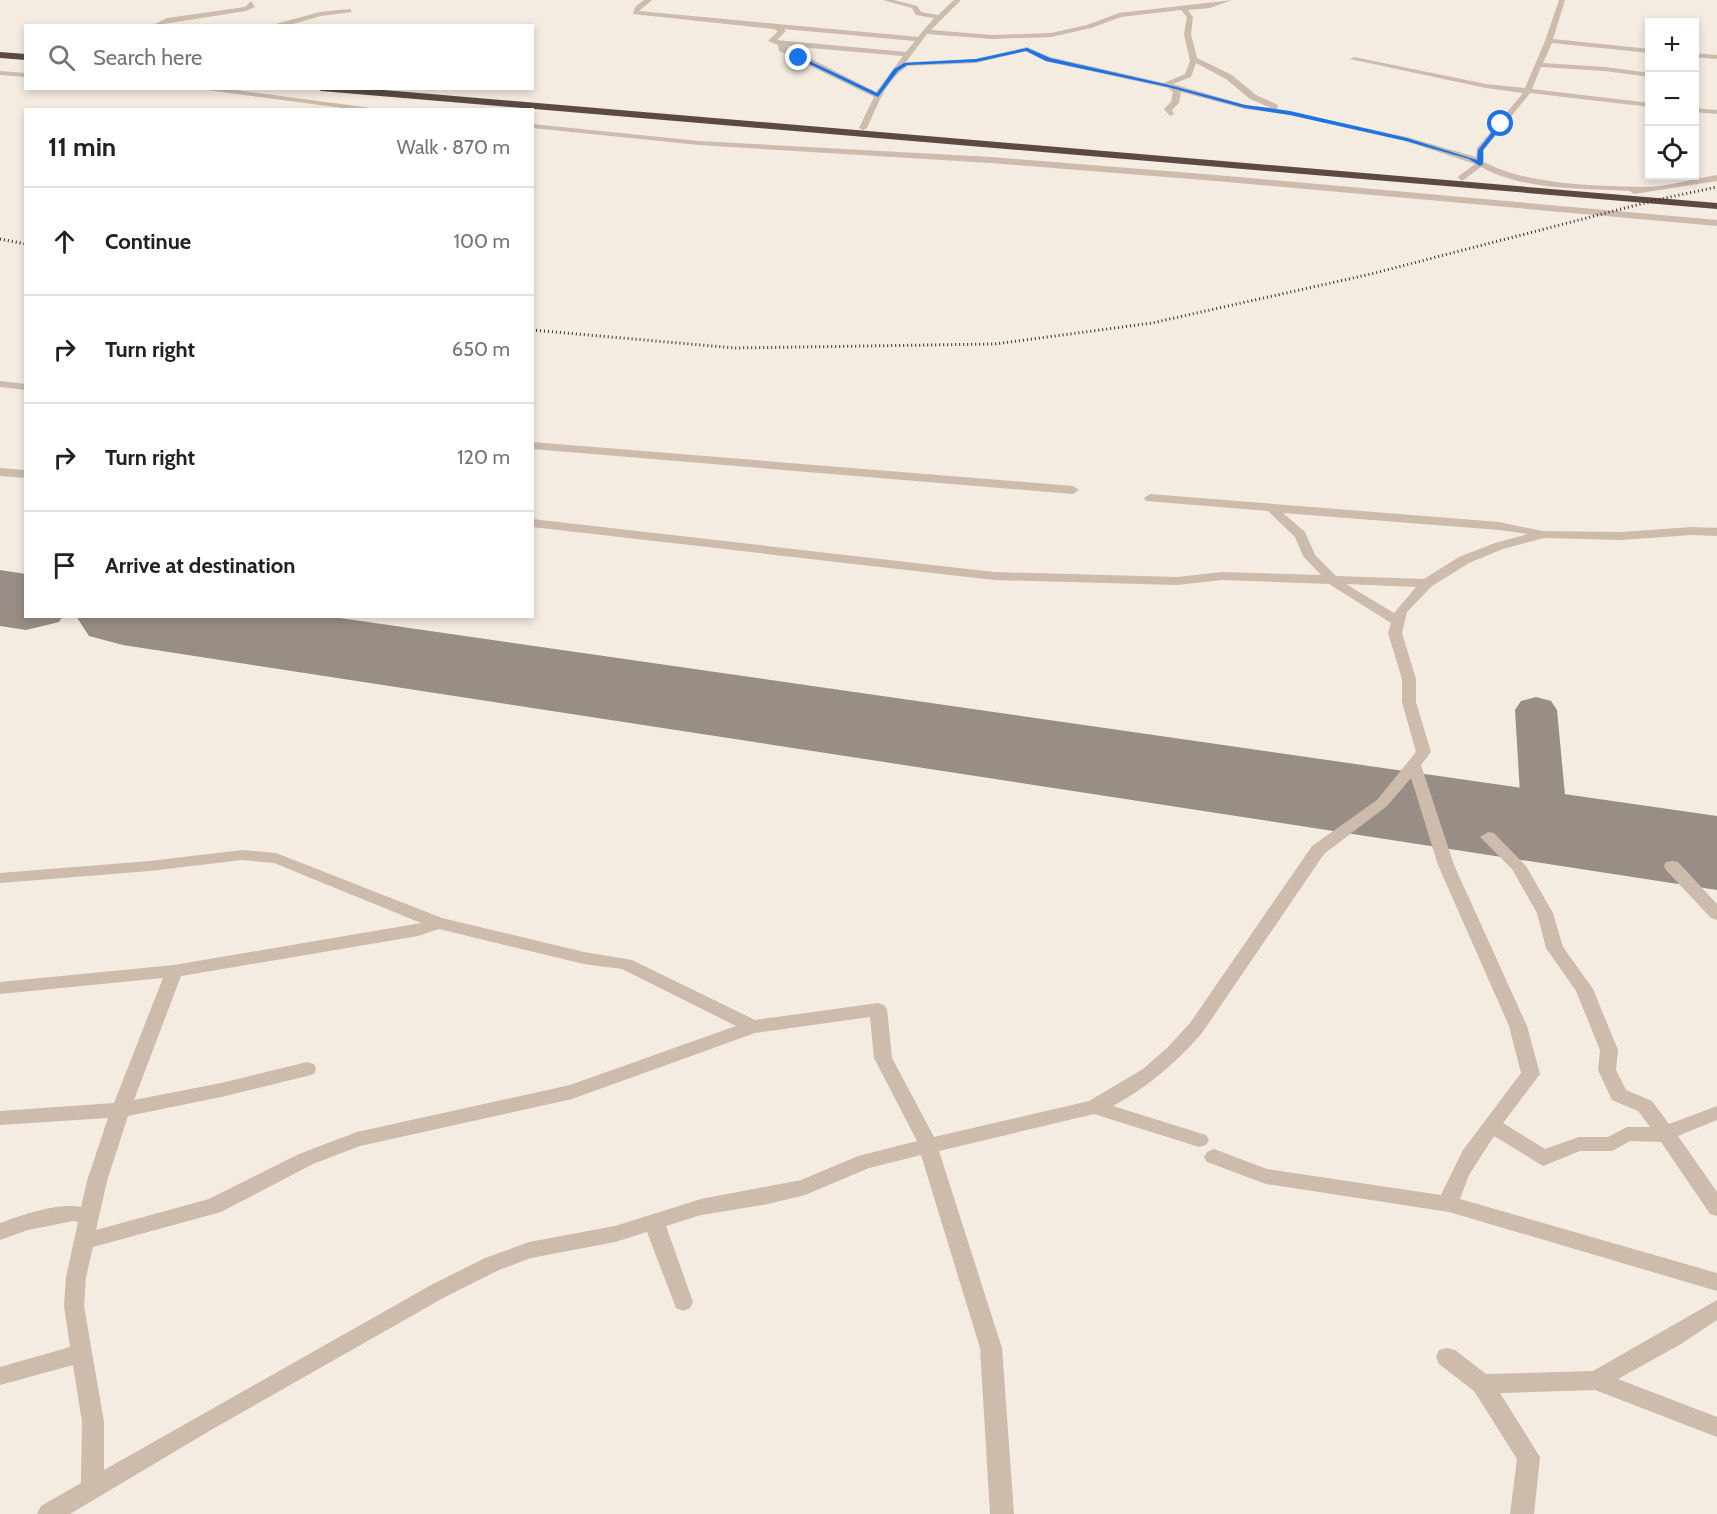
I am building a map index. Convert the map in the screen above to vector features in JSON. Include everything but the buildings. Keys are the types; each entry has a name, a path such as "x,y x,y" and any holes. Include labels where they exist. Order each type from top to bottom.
{"highway":[{"path":"0,55 24,57"},
{"path":"0,61 24,63"},
{"path":"345,90 1717,206"},
{"path":"420,90 1717,200"}],"street":[{"path":"649,0 637,8 635,13 664,14 764,26 924,36 992,37 1051,35 1089,27 1119,15 1145,10 1210,6 1229,0"},
{"path":"886,0 915,7 918,14 939,17"},
{"path":"863,128 878,96 896,70 939,17 958,0"},
{"path":"1480,164 1480,150 1527,92 1549,41 1562,0"},
{"path":"158,24 167,20 246,9 252,7 251,3"},
{"path":"1183,8 1190,17 1186,26 1189,48 1194,59 1228,77 1253,97 1290,113"},
{"path":"282,24 320,14 350,10"},
{"path":"764,26 781,30 772,41 782,44 909,54"},
{"path":"1549,41 1645,51"},
{"path":"782,44 782,49 878,96"},
{"path":"896,70 906,64 976,61 1027,49 1048,60 1169,86 1245,107 1290,113 1407,139 1532,179 1643,189"},
{"path":"1699,55 1717,57"},
{"path":"1169,86 1167,84 1188,75 1194,59"},
{"path":"1354,60 1486,86 1645,104"},
{"path":"1537,66 1605,69 1645,74"},
{"path":"0,73 24,75"},
{"path":"1169,86 1177,92 1174,97 1175,103 1168,109 1170,114"},
{"path":"213,90 365,108"},
{"path":"1699,110 1717,112"},
{"path":"534,126 699,143 991,160 1204,177 1717,223"},
{"path":"1462,178 1480,164"},
{"path":"1627,192 1717,178"},
{"path":"0,384 24,387"},
{"path":"534,445 1073,490"},
{"path":"0,472 24,474"},
{"path":"1150,498 1499,526 1544,534 1621,536 1692,531 1717,532"},
{"path":"1271,508 1301,535 1309,556 1334,581 1398,621"},
{"path":"534,523 994,576 1177,581 1222,576 1427,583"},
{"path":"49,1514 92,1487 331,1351 438,1291 492,1264 530,1250 615,1234 701,1207 768,1196 805,1186 865,1161 1094,1107 1141,1082 1196,1029 1318,850 1382,803 1424,752 1409,702 1409,679 1395,633 1401,611 1427,583 1464,560 1499,546 1544,534"},
{"path":"1414,765 1446,865 1518,1026 1531,1074 1481,1138 1450,1193 1449,1204"},
{"path":"1488,837 1518,867 1545,913 1555,948 1584,989 1609,1050 1607,1070 1620,1095 1645,1106 1692,1169 1717,1208"},
{"path":"0,878 150,866 242,855 276,858 438,922 584,958 626,964 753,1027"},
{"path":"1672,866 1717,914"},
{"path":"0,988 174,971 418,930 438,922"},
{"path":"92,1487 93,1422 80,1354 74,1306 76,1277 97,1181 120,1110 134,1082 174,971"},
{"path":"85,1241 214,1206 306,1159 357,1139 572,1092 753,1027 878,1009 883,1058 928,1145 991,1348 1002,1514"},
{"path":"0,1118 120,1110 221,1090 307,1069"},
{"path":"1094,1107 1199,1140"},
{"path":"1491,1125 1543,1158 1579,1144 1612,1144 1627,1134 1665,1134 1717,1113"},
{"path":"1214,1157 1266,1176 1449,1204 1717,1282"},
{"path":"0,1232 26,1222 73,1213 90,1217"},
{"path":"654,1222 683,1302"},
{"path":"1596,1380 1673,1338 1717,1309"},
{"path":"0,1376 80,1354"},
{"path":"1447,1357 1482,1384 1529,1457 1522,1514"},
{"path":"1482,1384 1596,1380 1717,1427"}],"taxiway":[{"path":"1536,710 1545,827"}],"runway":[{"path":"0,598 24,602"},
{"path":"136,618 1717,853"}],"railway":[{"path":"534,330 735,348 995,344 1152,323 1371,274 1656,200 1717,187"},
{"path":"0,239 24,244"}],"route":[{"path":"799,58 878,96 882,87 896,70 906,64 976,61 1027,49 1048,60 1169,86 1245,107 1290,113 1407,139 1471,158 1480,164 1480,150 1501,124"}]}
